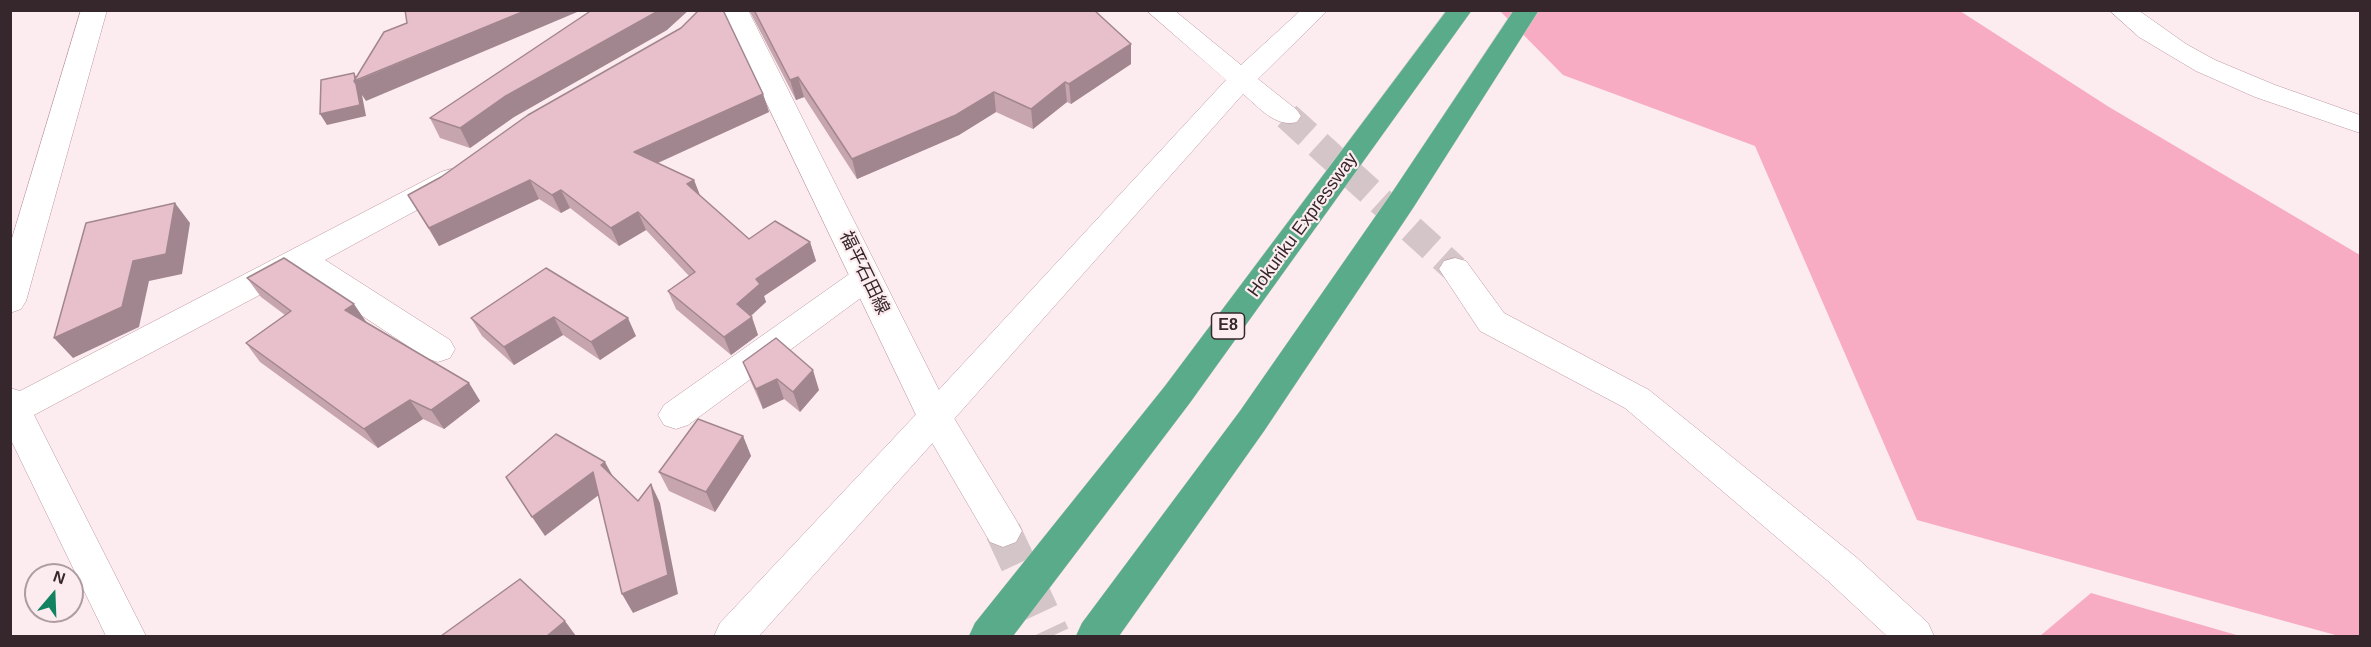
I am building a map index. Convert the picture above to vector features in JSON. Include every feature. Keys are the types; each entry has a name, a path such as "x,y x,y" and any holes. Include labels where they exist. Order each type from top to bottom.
{"highway":[{"name":"Hokuriku Expressway","path":"989,636 1177,395 1460,10"},
{"path":"1096,636 1252,421 1402,201 1527,10"}],"street":[{"path":"10,301 94,10"},
{"name":"福平石田線","path":"735,10 935,417 1003,531"},
{"path":"1158,10 1287,116"},
{"path":"734,636 1241,80 1316,10"},
{"path":"2121,10 2141,27 2194,60 2258,91 2361,124"},
{"path":"126,636 13,405 301,260 439,187 477,159"},
{"path":"301,260 438,349"},
{"path":"1455,269 1492,322 1636,399 1842,569 1914,636"},
{"path":"675,415 866,278"}],"shaded area":[{"path":"1500,11 1960,11 2109,107 2360,255 2360,636 2339,636 1917,520 1755,146 1563,75"},
{"path":"2091,593 2240,636 2040,636"}],"building":[{"path":"405,10 527,10 354,81 384,32 407,23"},
{"path":"592,10 660,10 504,97 460,128 430,118"},
{"path":"699,10 723,10 763,94 634,152 694,180 687,184 749,239 775,221 810,242 756,279 760,284 737,304 752,317 724,337 668,291 695,272 638,212 611,228 561,190 552,195 530,180 429,228 408,195 441,177 528,115 681,28"},
{"path":"754,10 1094,10 1131,44 1069,84 1065,82 1031,109 994,92 956,115 852,159 798,77 790,80"},
{"path":"354,73 360,105 320,114 321,80"},
{"path":"175,203 166,254 133,261 122,307 54,338 86,223"},
{"path":"284,258 354,304 345,310 469,383 431,410 410,400 364,429 246,343 291,311 247,278"},
{"path":"546,268 628,318 591,342 554,317 504,347 471,318"},
{"path":"776,338 813,370 793,392 777,379 756,389 743,362"},
{"path":"698,419 743,436 706,492 659,472"},
{"path":"556,434 605,462 601,465 638,501 651,484 668,575 622,594 593,472 532,517 506,477"},
{"path":"520,579 565,621 547,636 441,636"}],"tunnel":[{"path":"1287,116 1455,269"},
{"path":"1003,531 1052,636"}]}
